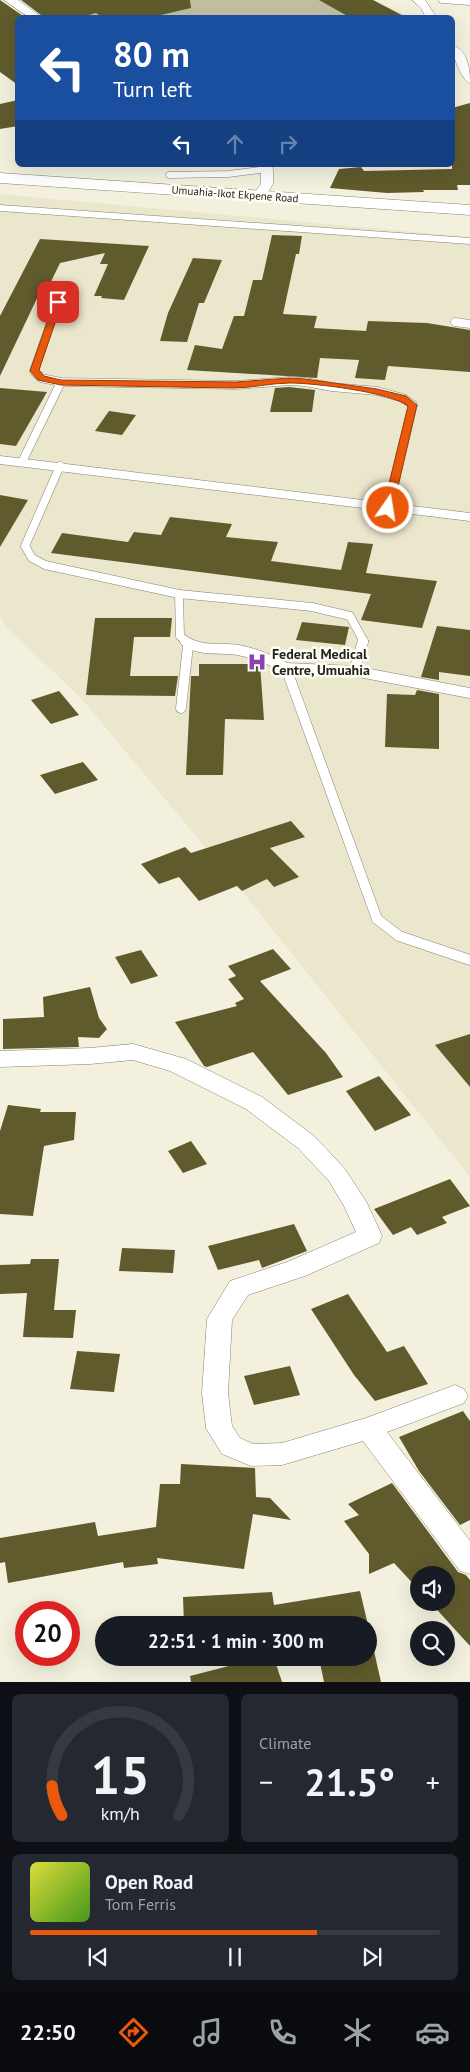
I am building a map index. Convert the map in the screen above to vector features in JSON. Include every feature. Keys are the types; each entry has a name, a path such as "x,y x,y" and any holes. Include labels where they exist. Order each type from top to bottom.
{"main road":[{"name":"Umuahia-Ikot Ekpene Road","path":"0,178 470,210"}],"street":[{"path":"10,0 33,15"},
{"path":"418,0 425,6 430,15"},
{"path":"455,52 470,79"},
{"path":"259,196 267,184 264,167"},
{"path":"0,1059 90,1056 133,1052 178,1065 254,1103 306,1142 338,1175 355,1203 370,1236 296,1269 239,1288 220,1319 214,1393 219,1428 231,1446 251,1455 282,1454 369,1428 454,1396"},
{"path":"369,1428 470,1562"}],"lane":[{"path":"442,0 470,2"},
{"path":"169,175 228,174 264,167"},
{"path":"0,208 470,242"},
{"path":"58,302 34,371 41,378 61,382 236,385 289,381 377,391 403,398 413,405 388,508"},
{"path":"455,322 470,324"},
{"path":"22,462 61,382"},
{"path":"0,460 470,517"},
{"path":"60,466 25,546 27,554 32,560 45,565 179,594 312,607 350,616 364,642 354,671"},
{"path":"179,594 180,636 188,646 211,649 231,648 271,659 286,668 354,671 470,693"},
{"path":"181,708 188,646"},
{"path":"286,668 377,918 400,936 470,960"}],"shaded area":[{"path":"53,0 373,0 403,15 78,15"},
{"name":"Federal Medical Centre, Umuahia","path":"0,194 470,237 470,1177 245,895 81,698 6,627 0,616"}],"building":[{"path":"0,0 22,15 15,15 15,83 0,72"},
{"path":"21,0 190,0 191,8 161,15 99,15 96,13 89,15 41,15"},
{"path":"319,0 373,0 401,15 346,15"},
{"path":"15,101 15,126 0,129 0,104"},
{"path":"470,103 470,185 457,185 458,190 387,193 330,188 339,169 361,167 364,171 452,169 452,167 455,167 455,107"},
{"path":"272,235 302,236 299,254 296,254 283,314 317,316 314,328 366,331 368,321 427,323 470,330 470,372 388,366 385,380 355,378 359,360 320,358 317,378 187,370 195,345 222,349 234,316 244,316 253,280 262,280"},
{"path":"40,239 149,246 124,300 94,296 108,264 100,264 105,253 60,263 46,292 40,292 0,376 0,316"},
{"path":"193,258 222,260 204,303 199,303 187,342 160,341 168,313"},
{"path":"289,387 315,390 312,412 270,412 275,388"},
{"path":"0,388 47,392 16,446 0,444"},
{"path":"109,411 136,415 122,435 95,431"},
{"path":"0,495 28,500 0,547"},
{"path":"170,517 232,524 226,537 278,542 271,561 341,570 348,542 373,544 366,573 437,581 422,628 361,620 371,594 51,553 62,533 128,542 134,532 161,535"},
{"path":"95,618 172,618 170,637 134,637 130,676 178,676 175,696 86,695"},
{"path":"302,622 349,627 345,645 296,640"},
{"path":"437,626 470,630 470,676 439,672 439,680 421,677"},
{"path":"199,664 260,664 264,720 225,719 223,775 186,775 191,676 199,676"},
{"path":"417,690 439,694 439,749 385,747 387,694 415,695"},
{"path":"59,691 79,715 51,724 31,700"},
{"path":"83,762 98,780 55,794 40,775"},
{"path":"291,821 305,837 270,848 299,877 274,887 267,879 242,891 237,886 199,901 179,877 159,884 141,864 185,847 191,853"},
{"path":"273,949 291,969 260,981 326,1053 343,1077 288,1095 253,1052 207,1067 204,1066 175,1022 237,1006 235,1003 244,999 228,979 236,976 228,966"},
{"path":"141,950 158,976 131,984 115,957"},
{"path":"90,987 99,1018 107,1029 99,1038 78,1037 79,1047 3,1049 3,1019 44,1017 43,997"},
{"path":"470,1034 470,1087 435,1045"},
{"path":"379,1076 411,1115 375,1131 346,1091"},
{"path":"8,1105 41,1109 40,1112 76,1112 74,1140 44,1146 33,1216 0,1214 0,1131"},
{"path":"191,1141 207,1164 183,1173 168,1151"},
{"path":"450,1179 470,1206 442,1217 447,1223 417,1235 411,1227 393,1235 374,1209"},
{"path":"294,1224 307,1251 262,1268 259,1260 218,1270 208,1246"},
{"path":"122,1248 175,1250 173,1273 119,1271"},
{"path":"31,1259 59,1259 54,1310 76,1310 73,1338 23,1337 27,1293 0,1294 0,1265 30,1264"},
{"path":"348,1294 387,1352 404,1346 428,1384 375,1401 354,1375 311,1309"},
{"path":"77,1351 120,1354 114,1392 70,1389"},
{"path":"290,1366 300,1395 254,1405 244,1376"},
{"path":"463,1411 470,1421 470,1520 460,1525 419,1471 399,1437"},
{"path":"181,1464 255,1468 256,1497 270,1498 291,1520 253,1514 244,1569 157,1558 158,1564 124,1568 123,1562 8,1583 5,1562 0,1563 0,1538 95,1522 98,1536 156,1527 160,1484 180,1484"},
{"path":"392,1483 454,1566 410,1566 410,1580 394,1563 369,1574 369,1554 344,1521 359,1515 348,1504"},
{"path":"455,1568 470,1580 470,1646 455,1630 455,1621 447,1621 438,1611 455,1611"},
{"path":"360,1591 366,1616 184,1616 183,1597 272,1592 274,1605"},
{"path":"377,1664 381,1682 324,1682 321,1666 377,1666"},
{"path":"229,1666 277,1666 282,1682 191,1682 190,1676"}],"place":[{"name":"Federal Medical Centre, Umuahia","path":"257,662"}],"route":[{"path":"58,302 34,371 41,378 61,382 236,385 289,381 377,391 403,398 413,405 388,508"}]}
